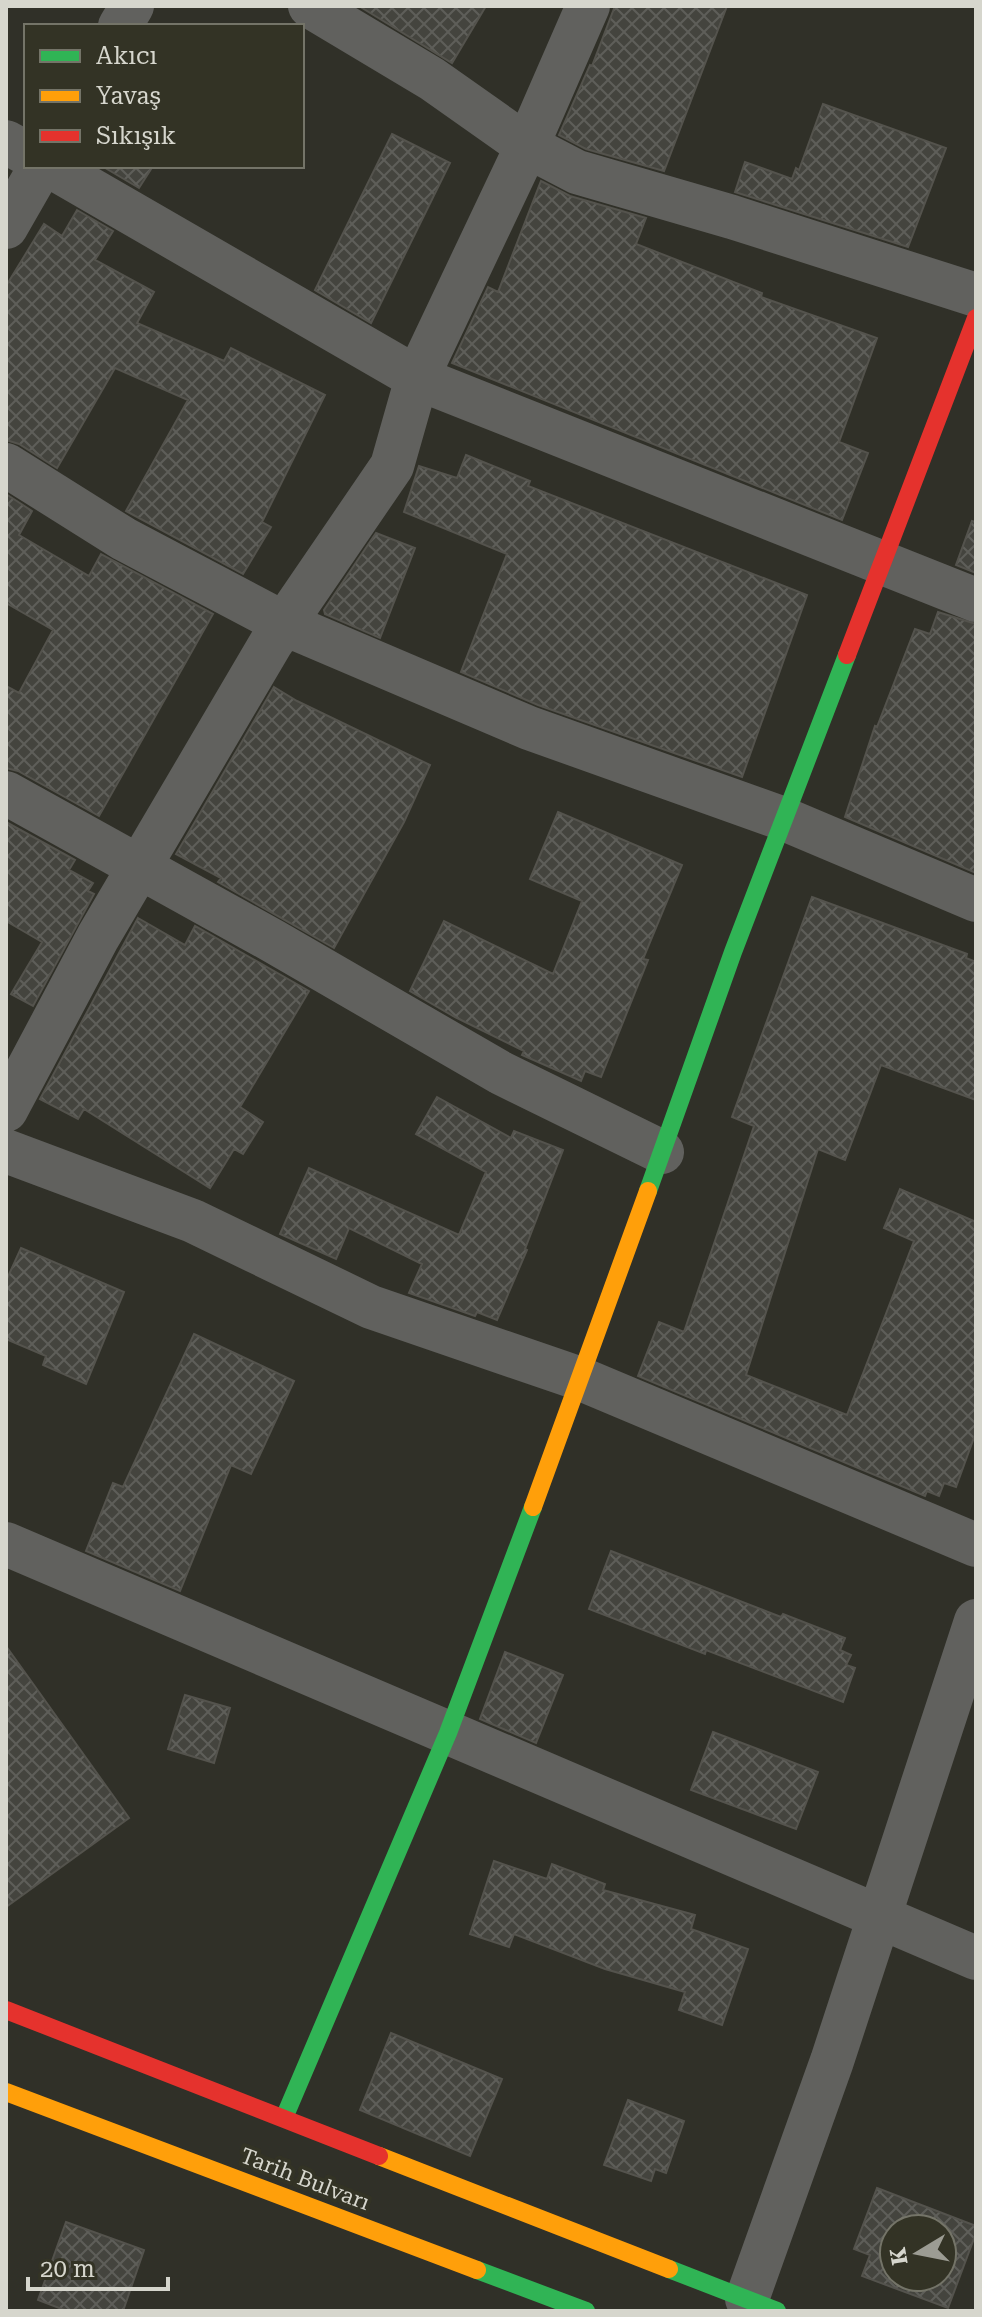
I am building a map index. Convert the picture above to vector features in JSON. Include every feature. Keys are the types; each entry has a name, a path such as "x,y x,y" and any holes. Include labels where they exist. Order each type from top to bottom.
{"street":[{"path":"121,24 132,6"},
{"path":"310,6 432,79 527,146 577,172 732,217 976,295"},
{"path":"6,1110 139,866 285,624 392,466 417,378 527,146 588,6"},
{"path":"6,142 24,152"},
{"path":"6,227 40,168"},
{"path":"53,168 417,378 976,600"},
{"path":"284,2118 448,1733 581,1379 784,819 976,318"},
{"path":"6,465 124,539 285,624 529,728 784,819 976,900"},
{"path":"6,793 501,1073 662,1152"},
{"path":"6,1151 193,1221 371,1307 581,1379 976,1545"},
{"path":"6,1544 976,1958"},
{"path":"6,2010 762,2305 832,2061 976,1621"},
{"name":"Tarih Bulvarı","path":"6,2092 586,2311"}],"building":[{"path":"359,6 486,6 452,63"},
{"path":"615,6 727,6 664,171 586,149 559,135 592,66"},
{"path":"823,104 946,148 908,247 735,192 745,162 792,179 796,168 799,170"},
{"path":"392,134 450,163 371,323 315,290"},
{"path":"105,168 152,168 139,188"},
{"path":"541,181 570,196 646,218 636,244 762,293 761,297 877,338 839,442 868,453 842,520 452,363 488,287 498,292"},
{"path":"77,210 113,231 95,260 154,292 137,323 224,361 231,348 325,395 262,522 271,527 243,574 126,511 188,400 115,368 57,468 19,444 6,440 6,286 44,224 62,236"},
{"path":"466,455 530,481 528,486 807,595 742,777 538,705 461,672 507,554 404,512 419,466 457,478"},
{"path":"6,494 32,511 19,535 89,576 101,554 213,614 99,816 18,771 6,768 6,686 19,693 53,630 6,603"},
{"path":"972,521 976,522 976,573 956,565"},
{"path":"376,533 415,548 380,638 325,614 324,610"},
{"path":"938,612 976,624 976,873 845,817 875,726 915,629 930,634"},
{"path":"274,687 430,765 404,822 334,948 218,882 221,878 176,854"},
{"path":"558,812 682,865 643,959 648,960 601,1077 585,1071 581,1081 522,1055 524,1051 410,991 444,921 553,974 582,901 530,879"},
{"path":"6,822 75,860 69,870 93,883 88,891 94,894 33,1006 11,994 42,942 6,921"},
{"path":"812,897 967,954 966,958 976,962 976,1100 881,1065 845,1160 818,1149 746,1375 847,1415 914,1241 884,1228 900,1189 976,1222 976,1432 956,1487 944,1483 939,1496 927,1491 925,1496 638,1376 659,1322 684,1332 754,1126 732,1117"},
{"path":"138,918 185,945 195,926 309,991 240,1107 263,1122 243,1154 234,1149 210,1188 84,1109 78,1119 40,1099"},
{"path":"437,1097 511,1138 514,1131 563,1150 527,1250 497,1320 477,1312 475,1316 409,1293 422,1264 349,1228 336,1259 280,1234 309,1168 459,1235 486,1172 416,1134"},
{"path":"21,1248 124,1292 86,1384 43,1365 46,1356 6,1339 6,1281"},
{"path":"194,1334 294,1381 251,1474 231,1465 180,1591 86,1551 113,1483 123,1487"},
{"path":"611,1551 781,1617 783,1614 845,1638 840,1650 851,1655 846,1665 855,1668 843,1702 589,1609"},
{"path":"6,1646 129,1818 6,1907"},
{"path":"505,1652 563,1675 536,1743 480,1719"},
{"path":"185,1695 230,1708 214,1763 168,1749"},
{"path":"713,1732 818,1772 796,1829 691,1790"},
{"path":"494,1861 547,1879 552,1864 605,1884 603,1890 695,1915 691,1929 748,1949 722,2025 679,2010 685,1992 605,1969 514,1934 509,1947 470,1934"},
{"path":"391,2033 502,2079 470,2156 360,2110"},
{"path":"628,2100 684,2121 666,2173 655,2169 651,2181 604,2165"},
{"path":"877,2188 942,2213 878,2213 878,2282 862,2276 870,2255 854,2249"},
{"path":"958,2219 976,2226 958,2281"},
{"path":"66,2222 144,2250 123,2311 67,2311 38,2300"},
{"path":"908,2293 954,2293 948,2308"}],"traffic: fast":[{"path":"648,1191 733,952 847,655"},
{"path":"284,2118 448,1733 533,1507"},
{"path":"669,2269 777,2311"},
{"path":"477,2270 586,2311"}],"traffic: slow":[{"path":"533,1507 648,1191"},
{"path":"6,2092 477,2270"},
{"path":"379,2156 669,2269"}],"traffic: jam":[{"path":"847,655 976,318"},
{"path":"6,2010 379,2156"}]}
